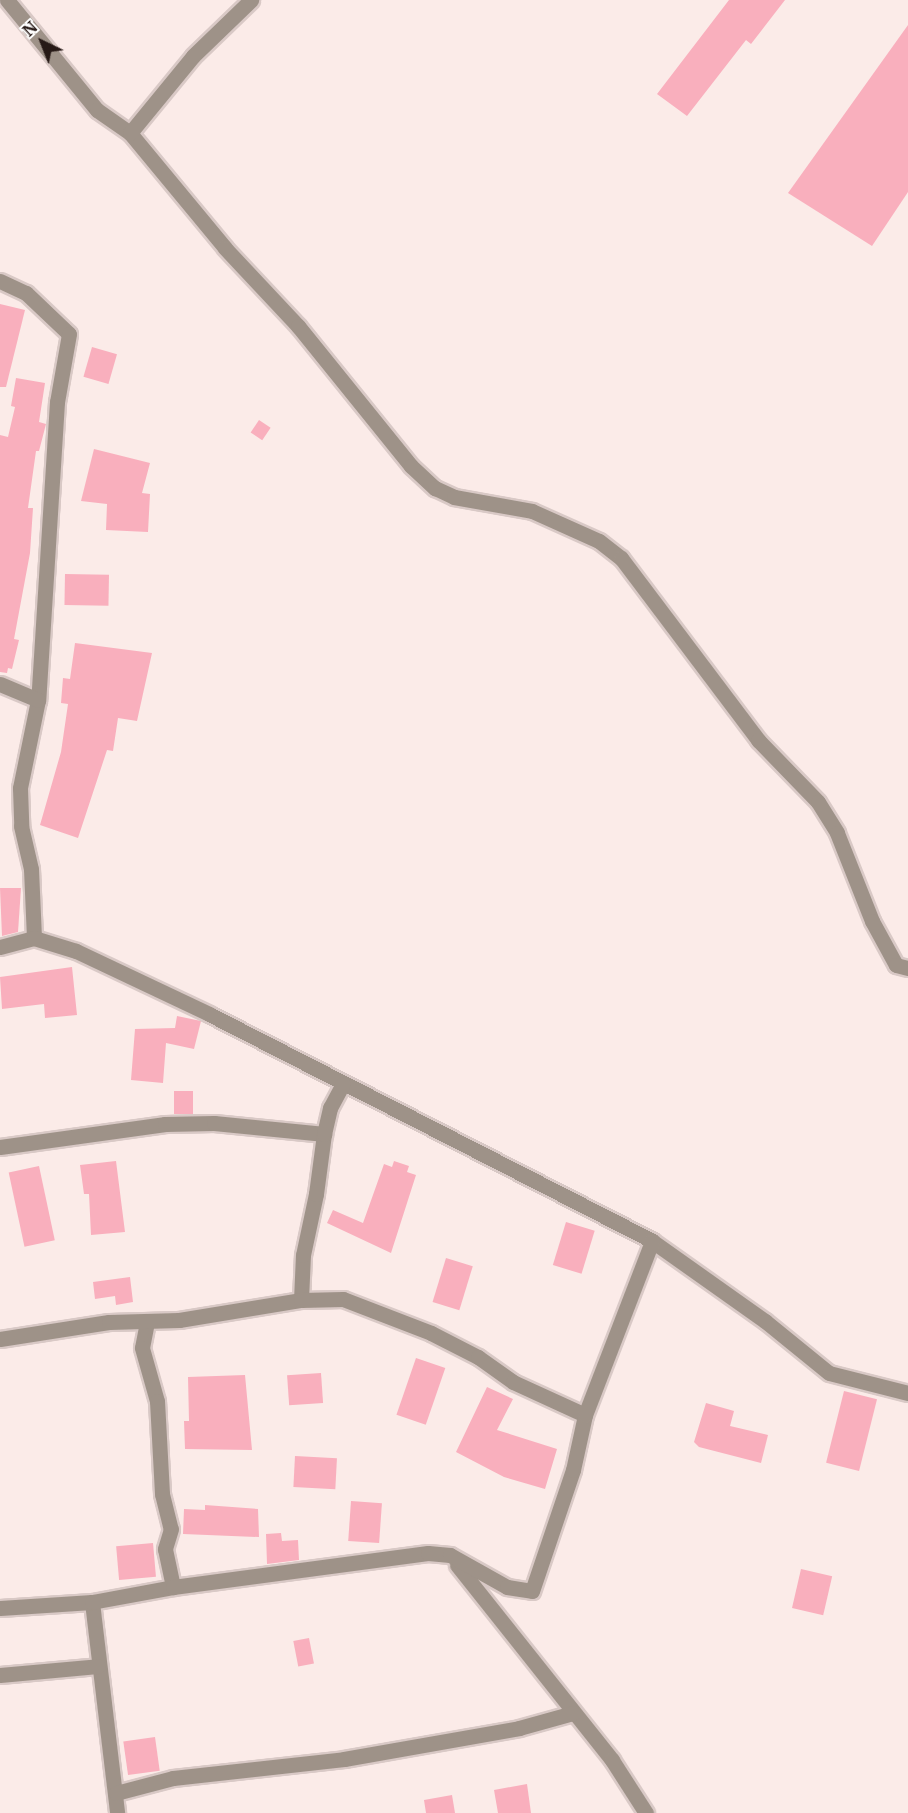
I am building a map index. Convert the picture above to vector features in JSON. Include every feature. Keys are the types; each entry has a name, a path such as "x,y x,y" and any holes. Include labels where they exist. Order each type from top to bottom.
{"street":[{"path":"7,0 97,110 130,133 225,248 385,430 411,466 435,488 454,497 532,511 564,522 621,558 758,740 818,801 837,833 877,929 896,965 908,968"},
{"path":"130,133 193,56 251,0"},
{"path":"0,281 26,293 69,334 57,402 38,700 20,788 21,826 31,869 34,938"},
{"path":"0,684 38,700"},
{"path":"0,947 34,938 76,951 199,1009 343,1084 537,1179 651,1241 765,1321 829,1373 908,1393"},
{"path":"301,1300 303,1255 316,1194 324,1134 330,1108 343,1084"},
{"path":"0,1147 165,1124 214,1124 324,1134"},
{"path":"0,1608 92,1602 173,1587 295,1573 369,1559 428,1553 450,1555 507,1587 532,1591 573,1470 585,1415 651,1241"},
{"path":"0,1339 109,1322 147,1322 301,1300 343,1299 394,1315 478,1357 513,1382 585,1415"},
{"path":"147,1322 142,1348 157,1401 162,1494 171,1528 165,1549 173,1587"},
{"path":"450,1555 612,1760 646,1813"},
{"path":"92,1602 117,1813"},
{"path":"0,1674 98,1666"},
{"path":"116,1793 173,1778 344,1760 519,1728 573,1713"}],"building":[{"path":"729,0 785,0 751,44 746,40 687,116 657,94"},
{"path":"908,25 908,192 872,246 788,193"},
{"path":"0,304 25,310 6,387 0,387"},
{"path":"92,347 117,354 108,384 83,377"},
{"path":"16,378 45,383 39,422 46,424 39,451 36,451 28,508 33,508 30,553 14,639 19,640 12,669 8,668 7,673 0,672 0,435 8,437 15,407 11,406"},
{"path":"259,420 271,428 262,440 251,432"},
{"path":"94,449 150,463 142,493 150,494 148,532 106,530 107,504 81,501"},
{"path":"65,574 109,575 108,606 64,605"},
{"path":"75,643 152,653 137,721 118,718 113,751 107,750 78,838 40,825 61,752 68,704 61,703 63,678 70,679"},
{"path":"0,888 21,888 18,932 2,936"},
{"path":"72,967 77,1015 45,1018 44,1004 2,1009 0,977"},
{"path":"177,1016 201,1021 194,1049 166,1043 163,1083 131,1080 135,1029 175,1028"},
{"path":"174,1091 193,1091 193,1114 174,1114"},
{"path":"116,1161 125,1232 91,1235 89,1194 84,1194 80,1165"},
{"path":"394,1161 409,1166 407,1172 416,1175 391,1253 327,1223 333,1210 363,1223 384,1164 392,1167"},
{"path":"39,1166 55,1240 24,1247 9,1172"},
{"path":"566,1222 595,1231 582,1274 553,1265"},
{"path":"446,1258 473,1266 459,1310 433,1302"},
{"path":"130,1277 133,1302 116,1305 115,1296 95,1299 93,1282"},
{"path":"416,1358 445,1368 426,1425 396,1415"},
{"path":"321,1373 323,1403 289,1405 287,1375"},
{"path":"245,1375 252,1450 185,1449 184,1421 189,1421 188,1377"},
{"path":"487,1387 513,1399 497,1430 557,1449 545,1489 504,1477 456,1452"},
{"path":"844,1391 877,1399 859,1471 826,1463"},
{"path":"706,1403 734,1411 730,1426 768,1435 761,1463 699,1447 694,1442"},
{"path":"295,1456 337,1458 335,1489 293,1487"},
{"path":"351,1501 382,1503 379,1543 348,1541"},
{"path":"205,1505 258,1509 259,1537 183,1534 184,1509 205,1510"},
{"path":"281,1533 282,1541 298,1540 299,1560 267,1564 266,1534"},
{"path":"153,1543 156,1577 119,1580 116,1546"},
{"path":"801,1569 832,1576 823,1615 792,1608"},
{"path":"309,1638 314,1664 298,1667 293,1641"},
{"path":"155,1737 160,1771 128,1775 123,1741"},
{"path":"527,1784 531,1813 498,1813 494,1790"},
{"path":"452,1795 455,1813 426,1813 424,1800"}]}
